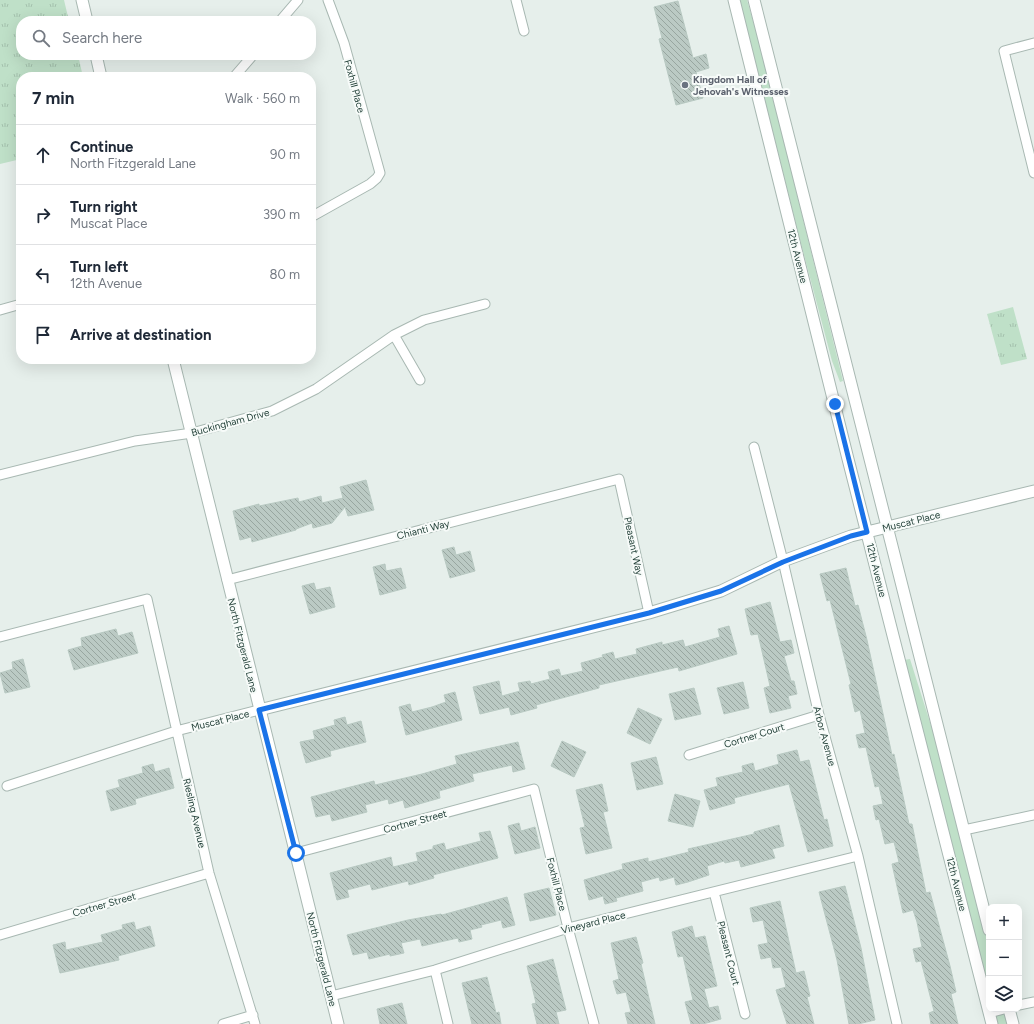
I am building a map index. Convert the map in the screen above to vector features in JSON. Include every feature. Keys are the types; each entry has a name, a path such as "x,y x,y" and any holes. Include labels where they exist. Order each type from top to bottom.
{"street":[{"path":"82,0 86,16"},
{"path":"284,16 298,0"},
{"name":"Foxhill Place","path":"316,214 370,184 380,173 344,43 328,0"},
{"path":"516,0 524,31"},
{"name":"12th Avenue","path":"734,0 992,1024"},
{"name":"12th Avenue","path":"754,0 986,918"},
{"path":"1034,43 1004,51 1034,173"},
{"path":"97,60 100,72"},
{"path":"238,72 249,60"},
{"name":"Buckingham Drive","path":"0,475 135,441 192,432 272,411 316,389 394,335 424,320 485,304"},
{"path":"0,310 16,305"},
{"path":"394,335 420,380"},
{"name":"North Fitzgerald Lane","path":"174,364 338,1024"},
{"name":"Arbor Avenue","path":"754,447 819,715 858,856 897,1024"},
{"name":"Chianti Way","path":"227,580 619,479"},
{"name":"Pleasant Way","path":"619,479 649,613"},
{"name":"Muscat Place","path":"7,786 176,731 649,613 721,591 783,562 851,536 1034,491"},
{"name":"Riesling Avenue","path":"0,637 147,599 209,873 254,1020"},
{"name":"Cortner Court","path":"689,755 819,715"},
{"name":"Foxhill Place","path":"534,789 568,928 594,1024"},
{"name":"Cortner Street","path":"296,853 534,789"},
{"path":"964,830 1034,815"},
{"name":"Vineyard Place","path":"331,996 435,970 568,928 858,856"},
{"name":"Cortner Street","path":"0,934 209,873"},
{"name":"Pleasant Court","path":"714,892 745,1014"},
{"path":"435,970 448,1024"},
{"path":"1022,1004 1034,1002"},
{"path":"1010,1012 1013,1024"},
{"path":"223,1024 254,1020"}],"green space":[{"path":"0,0 64,0 68,16 16,16 16,60 79,60 82,72 16,72 16,160 0,164"},
{"path":"740,0 747,0 760,45 843,381 840,382 832,361 799,236"},
{"path":"1013,307 1027,359 1001,365 987,314"},
{"path":"910,659 964,830 986,918 986,999 904,660"},
{"path":"989,1012 1010,1012 1013,1024 992,1024"}],"building":[{"path":"678,1 693,58 706,54 709,68 696,72 703,98 676,105 659,39 662,38 654,7"},
{"path":"366,480 374,510 348,516 345,507 332,523 313,528 312,523 296,530 252,542 251,537 240,540 233,511 259,504 259,506 298,498 299,502 321,496 322,503 343,498 340,487"},
{"path":"454,547 456,555 470,551 475,571 450,578 442,550"},
{"path":"385,564 386,571 401,568 406,588 380,595 373,567"},
{"path":"846,568 855,606 858,605 867,640 892,755 894,754 909,824 912,824 926,893 930,892 950,966 956,992 951,994 958,1024 931,1024 929,1013 934,1011 921,961 916,962 913,949 922,947 917,922 913,910 903,913 892,864 899,862 894,842 885,844 879,819 876,820 873,806 883,804 879,786 875,787 866,747 859,748 856,735 865,733 860,710 855,712 849,685 851,684 830,600 827,601 820,574"},
{"path":"314,583 316,590 330,587 335,607 310,614 302,586"},
{"path":"770,602 780,642 791,640 794,653 784,656 791,681 794,681 797,694 788,696 791,708 770,713 764,688 770,686 758,634 751,635 745,609"},
{"path":"729,626 737,654 679,671 678,667 599,685 599,688 536,705 537,708 511,715 509,707 480,714 473,687 499,681 502,696 520,691 518,683 530,681 531,684 550,679 548,672 559,669 561,676 583,671 581,663 603,657 602,655 613,652 615,659 637,654 636,649 662,642 662,645 683,640 685,647 720,637 718,629"},
{"path":"116,629 118,636 132,632 138,653 74,670 68,650 82,646 81,638"},
{"path":"23,659 30,687 5,693 0,673 13,669 12,662"},
{"path":"743,682 749,708 724,714 717,688"},
{"path":"694,688 701,714 675,720 669,694"},
{"path":"455,692 462,720 406,735 399,707 410,704 412,712 432,707 446,702 444,695"},
{"path":"638,708 662,719 650,744 627,733"},
{"path":"345,717 347,725 361,721 366,742 330,751 331,756 306,763 300,742 315,739 313,731 335,725 334,720"},
{"path":"562,741 586,752 574,777 551,766"},
{"path":"518,742 525,769 513,772 512,765 472,774 474,781 439,791 440,798 405,808 403,800 389,804 388,799 365,805 367,812 332,821 330,814 316,817 311,797 374,781 375,785 422,774 457,764 455,756"},
{"path":"797,750 800,762 809,760 824,820 827,819 833,846 808,852 789,784 734,798 735,803 710,810 704,790 718,786 716,778 743,772 742,766 753,763 755,771 779,764 777,755"},
{"path":"656,757 663,784 637,790 631,763"},
{"path":"153,764 155,772 169,768 174,788 135,799 136,804 111,811 106,791 120,787 118,780 143,773 142,767"},
{"path":"602,784 608,811 603,812 612,848 586,854 580,828 585,827 576,790"},
{"path":"675,794 700,801 693,827 668,821"},
{"path":"519,823 521,831 535,827 540,848 515,854 508,826"},
{"path":"779,825 784,846 772,849 775,858 741,867 739,860 725,863 724,861 707,866 709,875 688,882 676,885 674,877 660,881 659,877 641,882 643,891 616,898 617,901 605,904 603,896 589,900 584,880 623,869 622,864 648,858 648,862 689,852 688,849 754,834 754,832"},
{"path":"490,831 498,858 433,875 434,878 409,885 408,881 372,890 370,884 347,890 349,897 337,900 330,873 391,857 393,867 418,861 416,853 433,849 433,846 444,843 446,850 481,841 479,833"},
{"path":"845,886 861,948 875,1020 858,1024 849,1024 837,960 819,892"},
{"path":"549,888 556,915 530,921 524,894"},
{"path":"507,897 515,925 503,928 501,920 481,925 482,927 470,930 472,939 459,942 458,938 422,946 420,939 401,943 404,953 390,956 390,954 369,959 367,952 353,955 347,935 408,920 442,915"},
{"path":"780,901 796,973 804,971 810,996 807,997 814,1024 787,1024 776,990 786,987 781,967 773,968 771,957 761,959 758,945 768,943 763,920 753,922 750,908"},
{"path":"134,922 136,930 150,926 155,946 118,956 119,960 60,973 53,945 65,942 66,950 103,942 101,935 123,929 122,925"},
{"path":"692,926 695,938 705,936 717,986 704,989 709,1008 718,1006 721,1019 703,1024 691,1024 685,1002 693,1000 683,956 678,957 672,932"},
{"path":"636,937 643,963 641,964 655,1024 628,1024 625,1013 631,1012 626,992 617,994 613,981 619,979 611,943"},
{"path":"553,959 566,1010 556,1012 559,1024 537,1024 532,1004 536,1003 527,966"},
{"path":"487,977 496,1013 499,1012 501,1024 472,1024 462,983"},
{"path":"402,1003 407,1024 380,1024 377,1009"}],"place":[{"name":"Kingdom Hall of Jehovah's Witnesses","path":"685,85"}],"route":[{"path":"296,853 259,710 649,613 721,591 783,562 851,536 867,532 835,404"}]}
